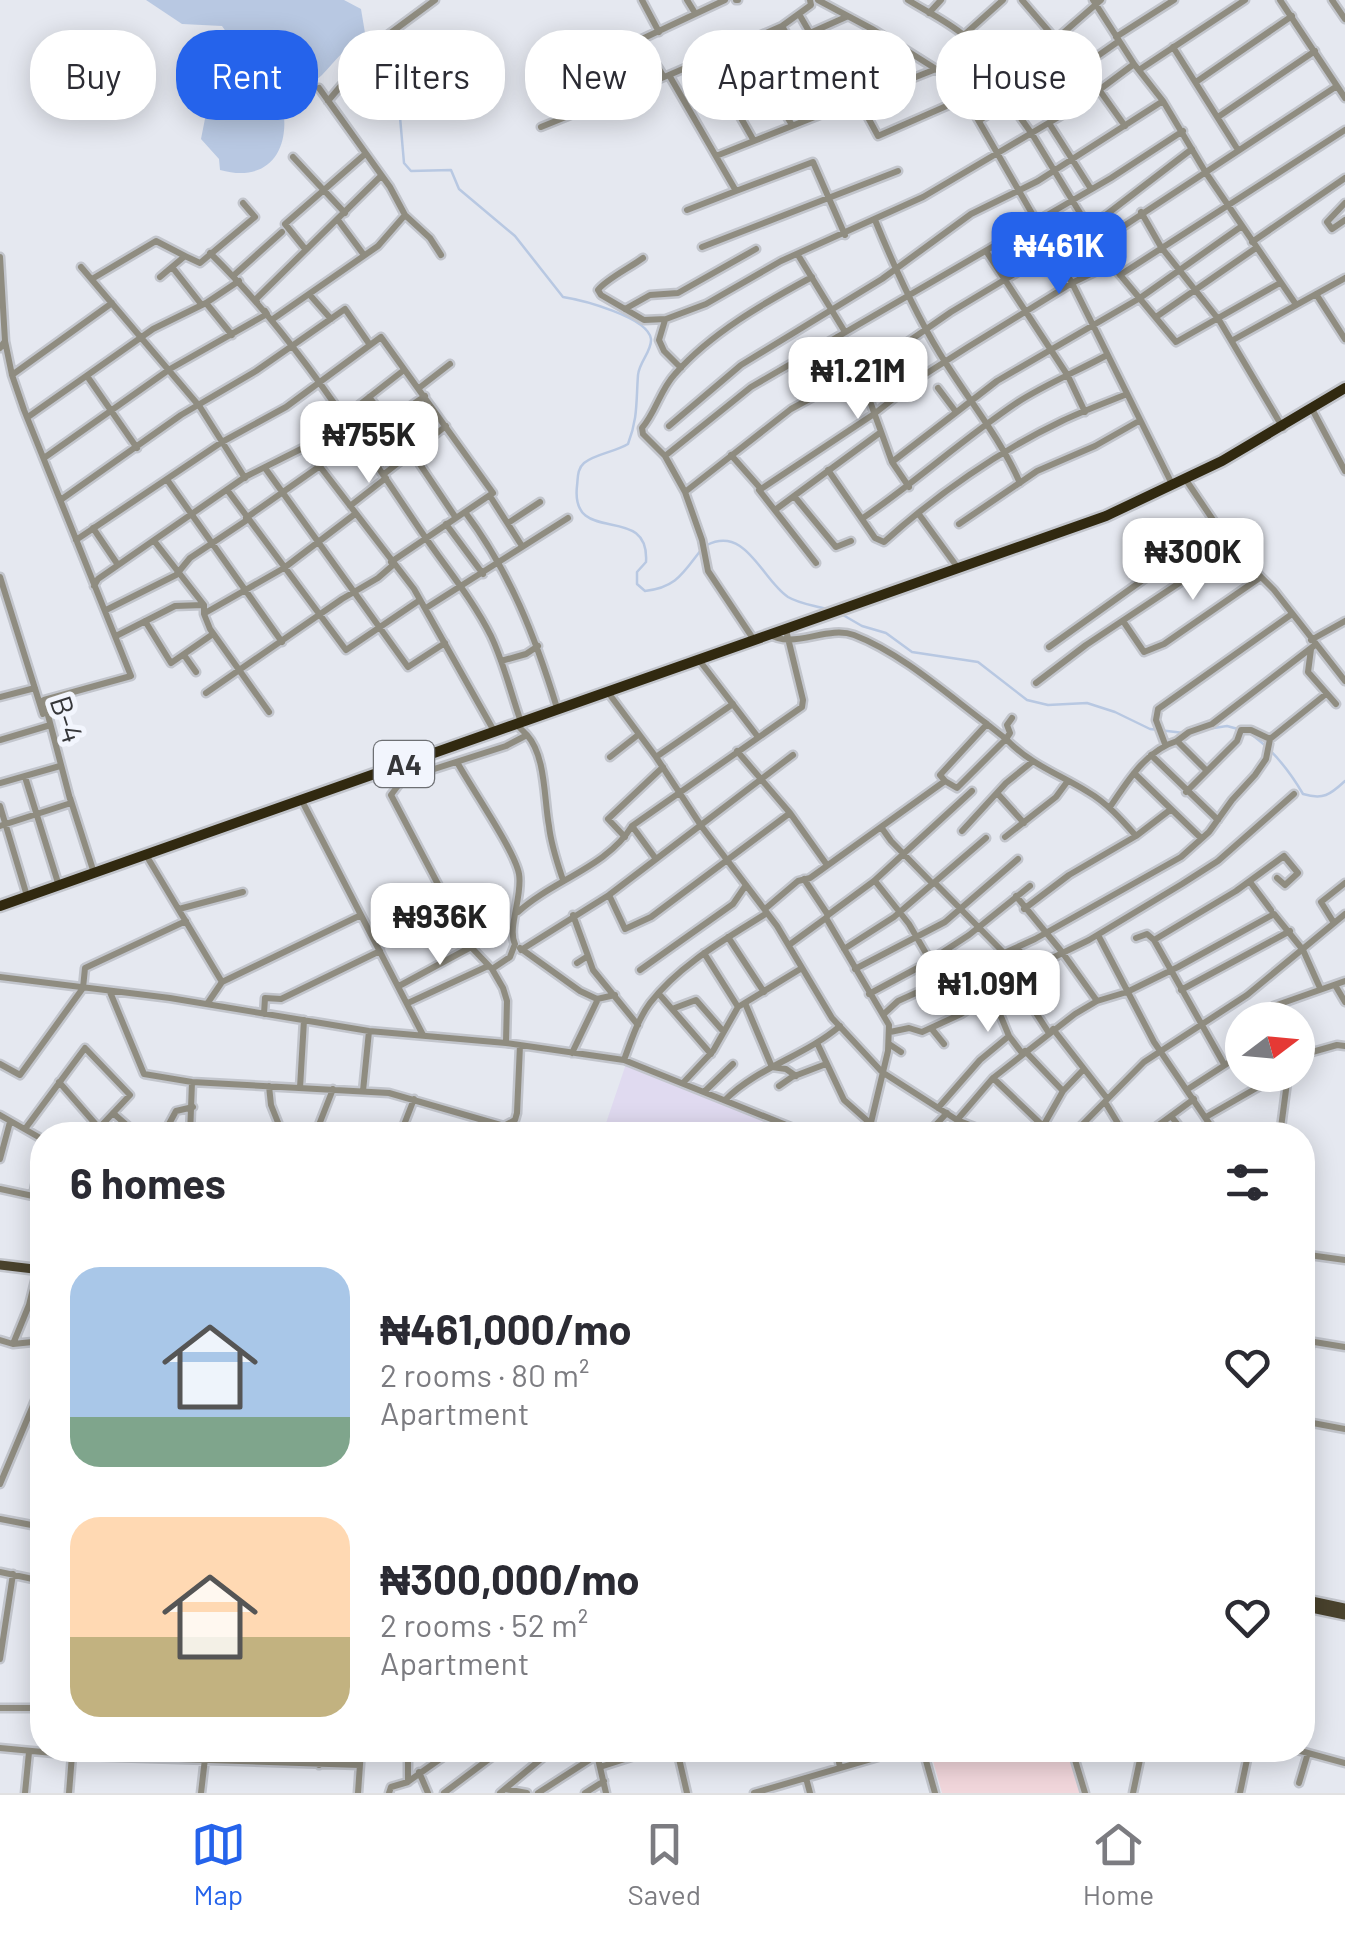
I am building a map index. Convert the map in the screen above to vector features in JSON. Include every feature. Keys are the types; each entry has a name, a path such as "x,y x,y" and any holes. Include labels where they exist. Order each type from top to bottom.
{"highway":[{"name":"A4","path":"0,906 769,634 787,634 808,621 1106,516 1186,480 1282,428 1345,388"}],"main road":[{"path":"0,1267 30,1271"},
{"path":"1315,1605 1345,1611"}],"street":[{"path":"328,101 350,75 358,58 436,0"},
{"path":"642,0 658,30"},
{"path":"686,0 695,13"},
{"path":"662,30 725,0"},
{"path":"773,30 811,5 810,0"},
{"path":"818,0 871,30"},
{"path":"908,0 957,30"},
{"path":"928,13 941,0"},
{"path":"969,30 1003,0"},
{"path":"1022,0 1047,30"},
{"path":"1102,52 1174,0"},
{"path":"1102,89 1245,0"},
{"path":"1280,0 1345,98"},
{"path":"1332,0 1345,20"},
{"path":"1066,30 1096,1 1295,304"},
{"path":"799,14 810,33 847,16"},
{"path":"1196,82 1292,16"},
{"path":"782,26 784,30"},
{"path":"1173,48 1238,150"},
{"path":"1218,117 1315,51"},
{"path":"916,57 936,69"},
{"path":"662,69 736,192"},
{"path":"916,77 936,69"},
{"path":"540,127 682,70"},
{"path":"1098,243 1337,86"},
{"path":"319,88 405,215 430,238 440,255"},
{"path":"1102,93 1125,126"},
{"path":"668,426 741,365 832,310 971,214 1073,160 1163,101"},
{"path":"742,120 754,141"},
{"path":"789,120 792,125"},
{"path":"716,156 807,120"},
{"path":"869,120 878,136 911,120"},
{"path":"980,120 1072,283 1172,486"},
{"path":"1022,120 1111,264 1176,342 1280,283"},
{"path":"644,258 598,290 644,320 666,319 706,304 798,255 923,197 1056,120"},
{"path":"1050,124 1091,189"},
{"path":"1120,275 1345,130"},
{"path":"665,456 751,387 1073,200 1183,131"},
{"path":"685,492 791,409 859,372 1089,228 1192,150"},
{"path":"306,250 285,224 364,154"},
{"path":"293,157 345,214"},
{"path":"687,210 813,162 845,235"},
{"path":"702,248 898,171"},
{"path":"255,300 381,176"},
{"path":"1156,317 1345,178"},
{"path":"92,279 156,242 200,263 255,217 243,203"},
{"path":"1345,204 1327,222 1332,229 1345,220"},
{"path":"1141,212 1162,247 1220,320 1282,428"},
{"path":"273,319 378,246 405,215"},
{"path":"338,220 364,255"},
{"path":"876,220 894,269 944,362 1006,453 1020,483"},
{"path":"892,462 971,400 1048,348 1140,298 1242,226"},
{"path":"28,417 141,338 204,304 282,232"},
{"path":"624,309 650,296 678,293 756,248"},
{"path":"986,251 1068,376 1085,412"},
{"path":"44,458 170,369 267,314 210,253"},
{"path":"798,255 832,310 892,462 909,486"},
{"path":"160,276 185,256"},
{"path":"0,257 3,345 12,375 131,676 44,700 71,801 3,825"},
{"path":"759,490 944,362 1072,283 1111,264"},
{"path":"81,267 198,404 245,478"},
{"path":"172,267 232,335"},
{"path":"754,640 708,571 685,492 665,456 643,434 642,428 681,368 742,319 812,277"},
{"path":"1232,340 1345,278"},
{"path":"308,294 332,319"},
{"path":"1316,294 1345,339"},
{"path":"255,300 344,416 462,586 493,640 519,723 533,742 549,830 563,880"},
{"path":"12,375 112,303"},
{"path":"62,499 198,404 256,371 345,309 370,345"},
{"path":"666,319 658,340 681,368"},
{"path":"76,540 223,441 286,407 381,336 493,492 356,593 342,598 206,693"},
{"path":"863,518 1023,398 1107,355"},
{"path":"388,421 450,364"},
{"path":"94,587 98,579 245,478 305,446 404,370"},
{"path":"87,376 137,448"},
{"path":"938,388 956,412"},
{"path":"828,470 875,538 884,542 918,513 1006,453 1067,418 1126,394"},
{"path":"368,397 412,451 456,518"},
{"path":"1312,409 1345,471"},
{"path":"959,524 1037,471 1095,446 1139,421"},
{"path":"116,636 174,606 204,610 284,568 320,541 412,451 446,426"},
{"path":"775,510 880,432"},
{"path":"344,454 361,442"},
{"path":"305,446 426,608 494,731"},
{"path":"731,455 816,562"},
{"path":"106,610 158,586 320,466"},
{"path":"265,468 408,668 445,642"},
{"path":"1186,480 1232,548 1262,576 1345,682"},
{"path":"168,481 282,642"},
{"path":"228,491 346,650 420,600"},
{"path":"490,496 522,546"},
{"path":"794,496 836,547 851,540"},
{"path":"508,522 540,502"},
{"path":"465,512 500,562 538,646 557,710"},
{"path":"918,513 958,568"},
{"path":"426,608 568,518"},
{"path":"446,524 483,574"},
{"path":"1048,647 1217,527"},
{"path":"93,528 118,565"},
{"path":"154,542 179,570 204,610 213,634 269,712"},
{"path":"1036,682 1232,548"},
{"path":"1124,621 1144,652 1164,644 1262,576"},
{"name":"B-4","path":"0,577 94,874"},
{"path":"1165,744 1156,720 1158,710 1292,614"},
{"path":"144,621 171,663 213,634"},
{"path":"1110,808 1151,755 1165,744 1212,724 1345,621"},
{"path":"518,912 546,889 608,854 632,826 802,707 787,634 854,635 930,680 1032,762 1110,808 1136,836"},
{"path":"1308,672 1312,644"},
{"path":"501,661 538,646"},
{"path":"184,655 196,672"},
{"path":"698,659 758,737"},
{"path":"1298,659 1336,704"},
{"path":"0,698 35,688"},
{"path":"606,691 766,911 826,1010 882,1072 963,1122"},
{"path":"884,1013 898,1002 1018,948 1181,857 1218,820 1266,759 1270,739 1326,694"},
{"path":"656,757 733,704"},
{"path":"986,724 940,775 957,788 1006,740 1012,718"},
{"path":"0,740 47,726"},
{"path":"1186,792 1237,741 1241,730 1252,730 1270,739"},
{"path":"402,779 506,746 527,735"},
{"path":"610,757 638,735"},
{"path":"1177,741 1206,770"},
{"path":"737,751 790,814 826,865"},
{"path":"408,1003 510,957 518,947 609,895 793,755"},
{"path":"1151,755 1218,820"},
{"path":"456,762 519,872 518,912 511,934 518,947 580,991 598,998 615,995"},
{"path":"962,831 996,793 1032,762"},
{"path":"402,764 402,779 391,795 471,946 490,967 507,1001 506,1043"},
{"path":"0,783 60,766"},
{"path":"625,837 608,818 663,767"},
{"path":"1134,773 1201,838"},
{"path":"26,777 59,886"},
{"path":"624,1060 638,1025 659,994 704,953 945,781"},
{"path":"1005,837 1056,798 1067,782"},
{"path":"789,945 874,881 972,791"},
{"path":"996,793 1024,823"},
{"path":"890,1032 909,1028 922,1032 931,1028 1098,935 1218,860 1294,794"},
{"path":"302,800 423,1036"},
{"path":"0,806 28,896"},
{"path":"1024,908 1170,810"},
{"path":"609,895 626,929 650,917 790,814"},
{"path":"632,826 656,859"},
{"path":"881,827 1005,954"},
{"path":"844,949 899,912 986,838"},
{"path":"146,855 222,982"},
{"path":"1154,940 1250,882 1284,856 1298,873 1284,884 1277,878"},
{"path":"855,969 917,938 961,908 1018,858"},
{"path":"804,879 869,994 884,1013 890,1032 871,1122"},
{"path":"874,881 917,938 961,1014"},
{"path":"1250,882 1271,910"},
{"path":"1334,923 1321,902 1345,883"},
{"path":"640,970 732,904 746,885"},
{"path":"869,994 929,961 1030,886"},
{"path":"179,909 243,892"},
{"path":"1016,896 1096,1002"},
{"path":"206,1004 222,982 361,914"},
{"path":"573,914 593,970 638,1025"},
{"path":"958,1120 993,1078 1051,1031 1096,1002 1170,971 1274,914 1303,950 1320,988"},
{"path":"1084,1122 1159,1050 1230,1007 1345,914"},
{"path":"0,1064 20,1075 83,988 84,968 186,921"},
{"path":"1181,990 1290,931"},
{"path":"1136,938 1146,934 1154,940 1224,1064 1188,1089"},
{"path":"1098,935 1159,1050 1209,1122"},
{"path":"728,937 764,992"},
{"path":"399,986 471,946"},
{"path":"1018,948 1030,970"},
{"path":"264,1014 265,998 280,998 380,951"},
{"path":"704,953 742,1005 772,1067"},
{"path":"578,963 588,956"},
{"path":"990,961 1007,986"},
{"path":"682,1084 711,1054 742,1005 802,968"},
{"path":"0,977 206,1004 369,1031 506,1043 624,1060 779,1122"},
{"path":"1284,1002 1345,982"},
{"path":"1334,985 1345,1002"},
{"path":"110,992 144,1074 192,1082 363,1091 414,1099 491,1122"},
{"path":"659,994 711,1054"},
{"path":"992,995 1010,1036 1063,1091"},
{"path":"1025,996 1084,1070 1118,1122"},
{"path":"572,1053 598,998"},
{"path":"672,1009 696,1000 723,1031"},
{"path":"300,1088 304,1020"},
{"path":"724,1100 744,1080 818,1045 840,1026"},
{"path":"931,1028 944,1044"},
{"path":"363,1091 369,1031"},
{"path":"938,1108 980,1060 1010,1036"},
{"path":"889,1044 901,1052"},
{"path":"511,1122 517,1113 520,1045"},
{"path":"818,1045 848,1107 868,1122"},
{"path":"1315,1052 1345,1046"},
{"path":"25,1128 85,1048 130,1094 104,1122"},
{"path":"704,1092 733,1064"},
{"path":"778,1086 826,1064"},
{"path":"772,1067 796,1076"},
{"path":"1045,1122 1063,1091 1084,1070"},
{"path":"993,1078 1039,1122"},
{"path":"59,1082 94,1122"},
{"path":"191,1122 192,1082"},
{"path":"269,1086 278,1122"},
{"path":"320,1122 333,1089"},
{"path":"1206,1117 1250,1092"},
{"path":"1282,1122 1286,1092"},
{"path":"405,1122 414,1099"},
{"path":"1162,1122 1194,1099"},
{"path":"170,1122 176,1111 193,1107"},
{"path":"113,1112 124,1122"},
{"path":"938,1122 947,1113"},
{"path":"0,1115 30,1131"},
{"path":"1170,1116 1175,1122"},
{"path":"0,1159 10,1121"},
{"path":"0,1190 30,1195"},
{"path":"1315,1256 1345,1260"},
{"path":"13,1344 30,1300"},
{"path":"0,1340 13,1344 30,1342"},
{"path":"1315,1342 1345,1346"},
{"path":"0,1484 30,1413"},
{"path":"1315,1423 1345,1429"},
{"path":"2,1454 12,1456"},
{"path":"0,1519 30,1525"},
{"path":"0,1572 30,1578"},
{"path":"0,1659 13,1574"},
{"path":"0,1708 30,1708"},
{"path":"0,1748 29,1752 25,1793"},
{"path":"1315,1755 1345,1763"},
{"path":"69,1793 71,1762"},
{"path":"202,1793 204,1762"},
{"path":"242,1762 360,1766"},
{"path":"358,1793 360,1762"},
{"path":"408,1762 408,1782"},
{"path":"390,1793 390,1787 408,1782 434,1762"},
{"path":"444,1793 484,1762"},
{"path":"503,1791 538,1762"},
{"path":"538,1793 583,1762"},
{"path":"599,1762 606,1793"},
{"path":"600,1767 615,1762"},
{"path":"680,1762 687,1793"},
{"path":"754,1793 854,1762"},
{"path":"926,1762 935,1793"},
{"path":"1076,1762 1085,1793"},
{"path":"1133,1793 1139,1762"},
{"path":"1240,1793 1246,1762"},
{"path":"1299,1783 1305,1762"},
{"path":"419,1772 428,1793"},
{"path":"806,1778 810,1793"},
{"path":"585,1793 604,1781"},
{"path":"503,1791 527,1793"}],"shaded area":[{"path":"626,1064 768,1122 606,1122"},
{"path":"933,1762 1072,1762 1081,1793 942,1793"}],"water":[{"path":"146,0 344,0 361,9 364,30 338,30 338,58 318,78 318,30 225,30 222,26 182,24"},
{"path":"205,120 284,120 284,134 274,159 252,172 220,170 219,159 201,139"}],"waterway":[{"path":"400,120 404,163 411,171 451,170 459,189 515,236 563,297 613,311 647,331 651,343 639,370 635,418 628,444 582,465 578,505 585,515 597,521 636,533 644,544 646,562 637,572 637,584 645,591 672,583 701,550"},
{"path":"707,545 732,542 743,548 788,597 826,609"},
{"path":"843,615 886,633 912,652 978,662 1027,700 1048,705 1087,703 1150,729 1184,733"},
{"path":"1207,729 1238,729"},
{"path":"1251,734 1280,761 1303,794 1326,795 1345,781"}]}
